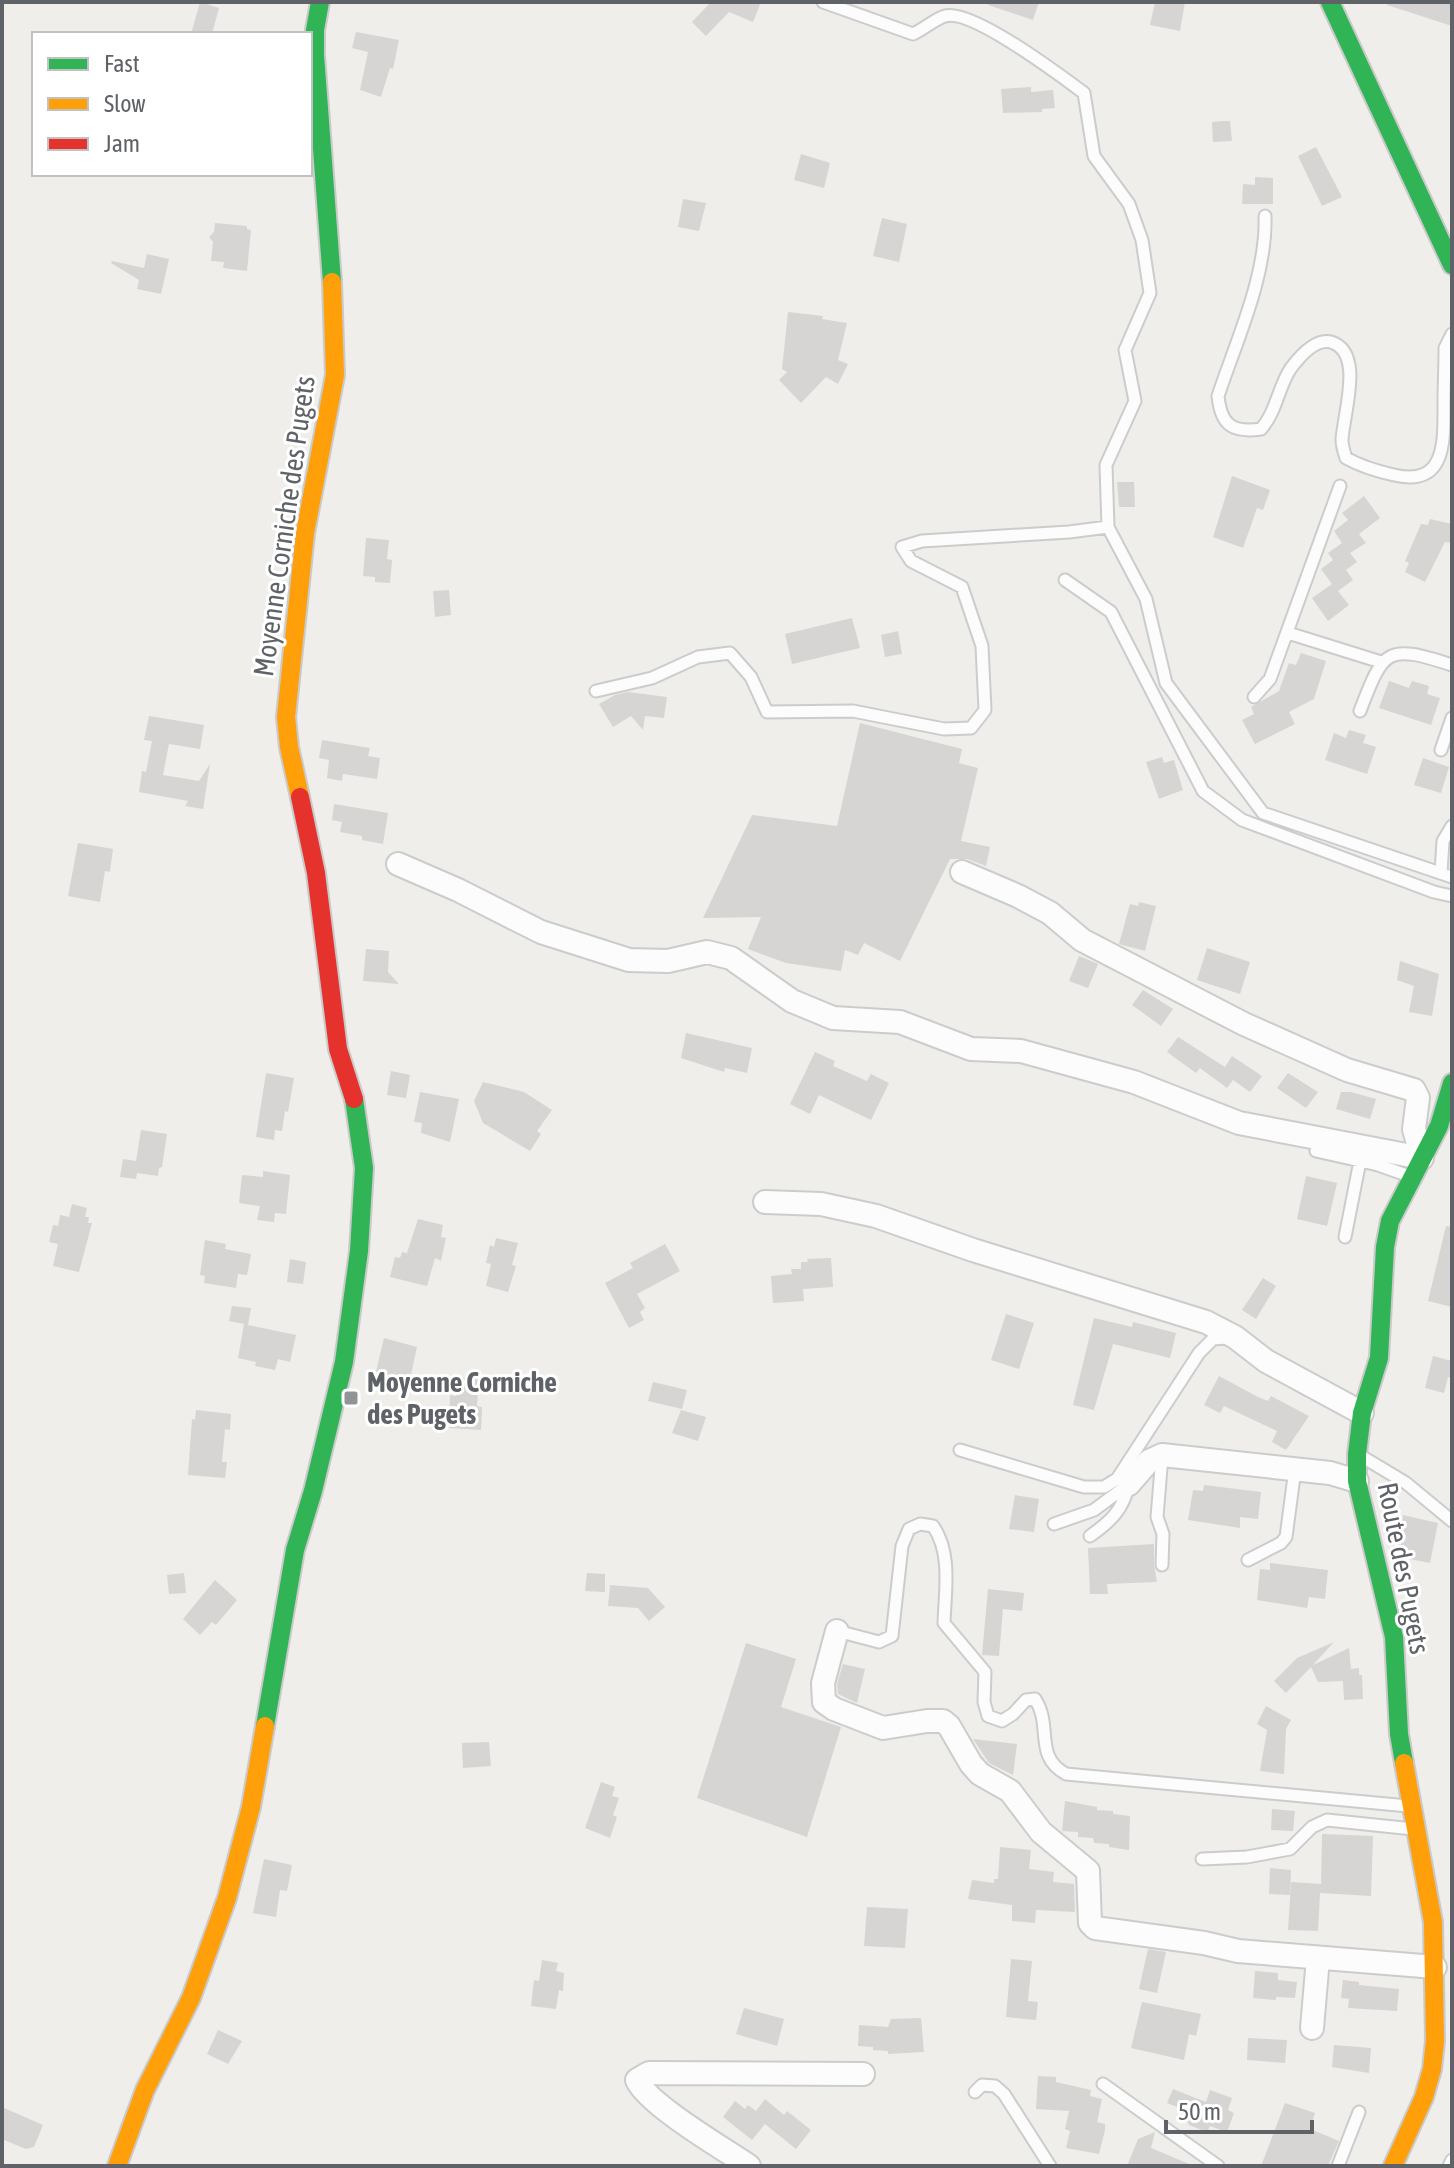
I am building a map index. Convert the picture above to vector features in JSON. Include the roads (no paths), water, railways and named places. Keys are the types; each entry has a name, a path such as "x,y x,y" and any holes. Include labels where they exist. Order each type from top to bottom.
{"street":[{"name":"Moyenne Corniche des Pugets","path":"117,2166 145,2090 191,1998 227,1898 251,1807 295,1550 344,1362 359,1251 364,1168 357,1109 338,1049 316,873 289,747 286,717 305,533 335,375 334,303 315,55 320,2"},
{"path":"1330,2 1452,265"},
{"path":"398,864 541,932 629,960 668,961 707,952 731,958 792,1001 833,1018 900,1022 971,1049 1021,1051 1134,1082 1239,1123 1417,1168 1414,1129 1418,1098 1414,1090 1347,1070 1244,1024 1082,940 1050,913 962,872"},
{"name":"Route des Pugets","path":"1393,2166 1424,2097 1432,2069 1435,2041 1433,1922 1399,1734 1394,1637 1357,1481 1357,1454 1362,1413 1379,1358 1385,1247 1390,1221 1439,1126 1452,1083"},
{"path":"765,1202 821,1204 876,1216 973,1250 1161,1306 1206,1322 1235,1337 1266,1361 1362,1413"},
{"path":"1129,1484 1149,1461 1162,1455 1330,1473 1357,1481"},
{"path":"837,1631 823,1683 824,1702 883,1728 935,1720 949,1726 980,1774 1010,1791 1041,1832 1088,1871 1090,1923 1095,1928 1204,1943 1238,1951 1435,1967"},
{"path":"1312,2028 1318,1958"},
{"path":"749,2166 660,2105 641,2088 637,2080 649,2073 863,2074"}],"lane":[{"path":"823,2 913,34 945,16 960,15 1017,45 1084,93 1094,156 1129,204 1142,240 1150,293 1125,350 1135,401 1106,465 1108,527 1146,599 1166,683 1263,813 1446,875 1443,841 1452,826"},
{"path":"1265,216 1266,243 1260,269 1218,396 1220,414 1230,426 1244,431 1261,429 1270,419 1292,367 1312,346 1325,341 1337,344 1348,356 1351,373 1342,444 1346,458 1363,468 1406,478 1427,473 1438,461 1444,445 1445,348 1452,334"},
{"path":"1254,697 1270,679 1340,486"},
{"path":"596,691 652,678 698,657 730,653 751,677 767,712 853,711 944,729 971,728 985,710 983,659 982,646 962,587 911,561 902,547 922,541 1108,527"},
{"path":"1065,580 1111,612 1203,791 1242,820 1452,896"},
{"path":"1288,633 1381,662"},
{"path":"1360,711 1381,662 1395,654 1415,653 1452,665"},
{"path":"1441,750 1452,718"},
{"path":"1316,1151 1360,1161 1417,1168"},
{"path":"1345,1237 1360,1161"},
{"path":"960,1450 1084,1487 1104,1487 1117,1479 1199,1353 1213,1339 1235,1337"},
{"path":"1357,1454 1406,1483 1452,1521"},
{"path":"1162,1455 1157,1517 1163,1534 1162,1565"},
{"path":"1248,1560 1281,1543 1286,1537 1295,1469"},
{"path":"1054,1524 1094,1510 1129,1484"},
{"path":"1090,1536 1114,1519 1125,1501 1129,1484"},
{"path":"837,1631 879,1642 892,1636 902,1546 909,1529 920,1524 933,1526 941,1538 946,1568 944,1623 985,1672 984,1702 988,1716 1002,1721 1026,1700 1035,1699 1042,1709 1047,1758 1054,1768 1066,1774 1121,1780 1413,1806"},
{"path":"1202,1859 1247,1857 1290,1849 1312,1827 1327,1820 1417,1829"},
{"path":"1103,2084 1218,2166"},
{"path":"975,2092 982,2085 995,2086 1004,2094 1050,2166"},
{"path":"1338,2166 1359,2112"},
{"path":"1449,2166 1452,2160"}],"place":[{"name":"Moyenne Corniche des Pugets","path":"351,1398"}]}
